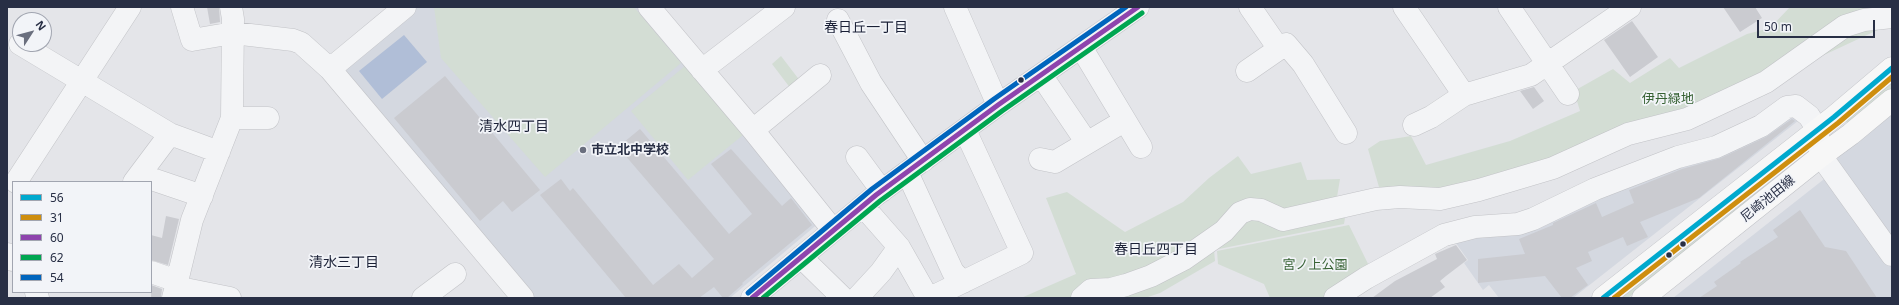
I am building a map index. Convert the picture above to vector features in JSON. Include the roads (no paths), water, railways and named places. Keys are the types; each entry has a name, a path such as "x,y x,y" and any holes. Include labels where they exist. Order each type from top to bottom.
{"main road":[{"name":"尼崎池田線","path":"1603,298 1818,129 1892,68"},
{"name":"尼崎池田線","path":"1643,298 1892,100"}],"street":[{"path":"17,181 130,7"},
{"path":"182,7 192,40 233,33 293,40 302,43 330,69 523,298"},
{"path":"175,289 192,220 232,118 233,33 231,7"},
{"path":"330,69 405,7"},
{"path":"648,7 753,130 833,230"},
{"path":"702,70 784,7"},
{"path":"955,7 998,105"},
{"path":"752,298 874,197 998,105 1081,47 1115,14 1138,7"},
{"path":"1250,7 1279,49"},
{"path":"1392,7 1396,12 1404,7 1464,95"},
{"path":"1509,7 1568,94"},
{"path":"1414,125 1431,117 1464,95 1531,75 1630,7"},
{"path":"1082,298 1091,290 1112,289 1126,285 1151,276 1184,259 1224,231 1240,213 1250,209 1261,210 1283,220 1376,199 1400,197 1440,199 1479,190 1553,168 1628,134 1687,119 1766,82 1845,26 1864,20 1892,17"},
{"path":"838,20 915,167 953,272 963,282"},
{"path":"1247,72 1286,44 1303,64 1343,123"},
{"path":"1081,47 1124,121 1141,147"},
{"path":"33,52 170,134 219,152"},
{"path":"753,130 820,75"},
{"path":"1041,75 1087,143"},
{"path":"1335,298 1366,278 1444,235 1475,227 1518,224 1533,219 1608,184 1678,157 1716,147 1761,126 1787,107 1796,106 1809,116 1818,129 1821,156 1892,255"},
{"path":"232,118 268,118"},
{"path":"1040,159 1055,162 1124,121"},
{"path":"857,157 874,197 899,247 929,298 1022,253 965,130"},
{"path":"148,181 137,178 170,134"},
{"path":"152,182 202,196"},
{"path":"857,298 881,272 899,247"},
{"path":"801,257 843,298"},
{"path":"152,273 175,289 230,298"},
{"path":"423,298 455,274"}],"water":[{"path":"404,35 427,62 382,99 359,71"}],"place":[{"name":"市立北中学校","path":"583,150"}],"district":[{"name":"春日丘一丁目","path":"866,28"},
{"name":"清水四丁目","path":"514,127"},
{"name":"春日丘四丁目","path":"1156,250"},
{"name":"清水三丁目","path":"344,263"}],"park label":[{"name":"伊丹緑地","path":"1668,99"},
{"name":"宮ノ上公園","path":"1315,265"}]}
